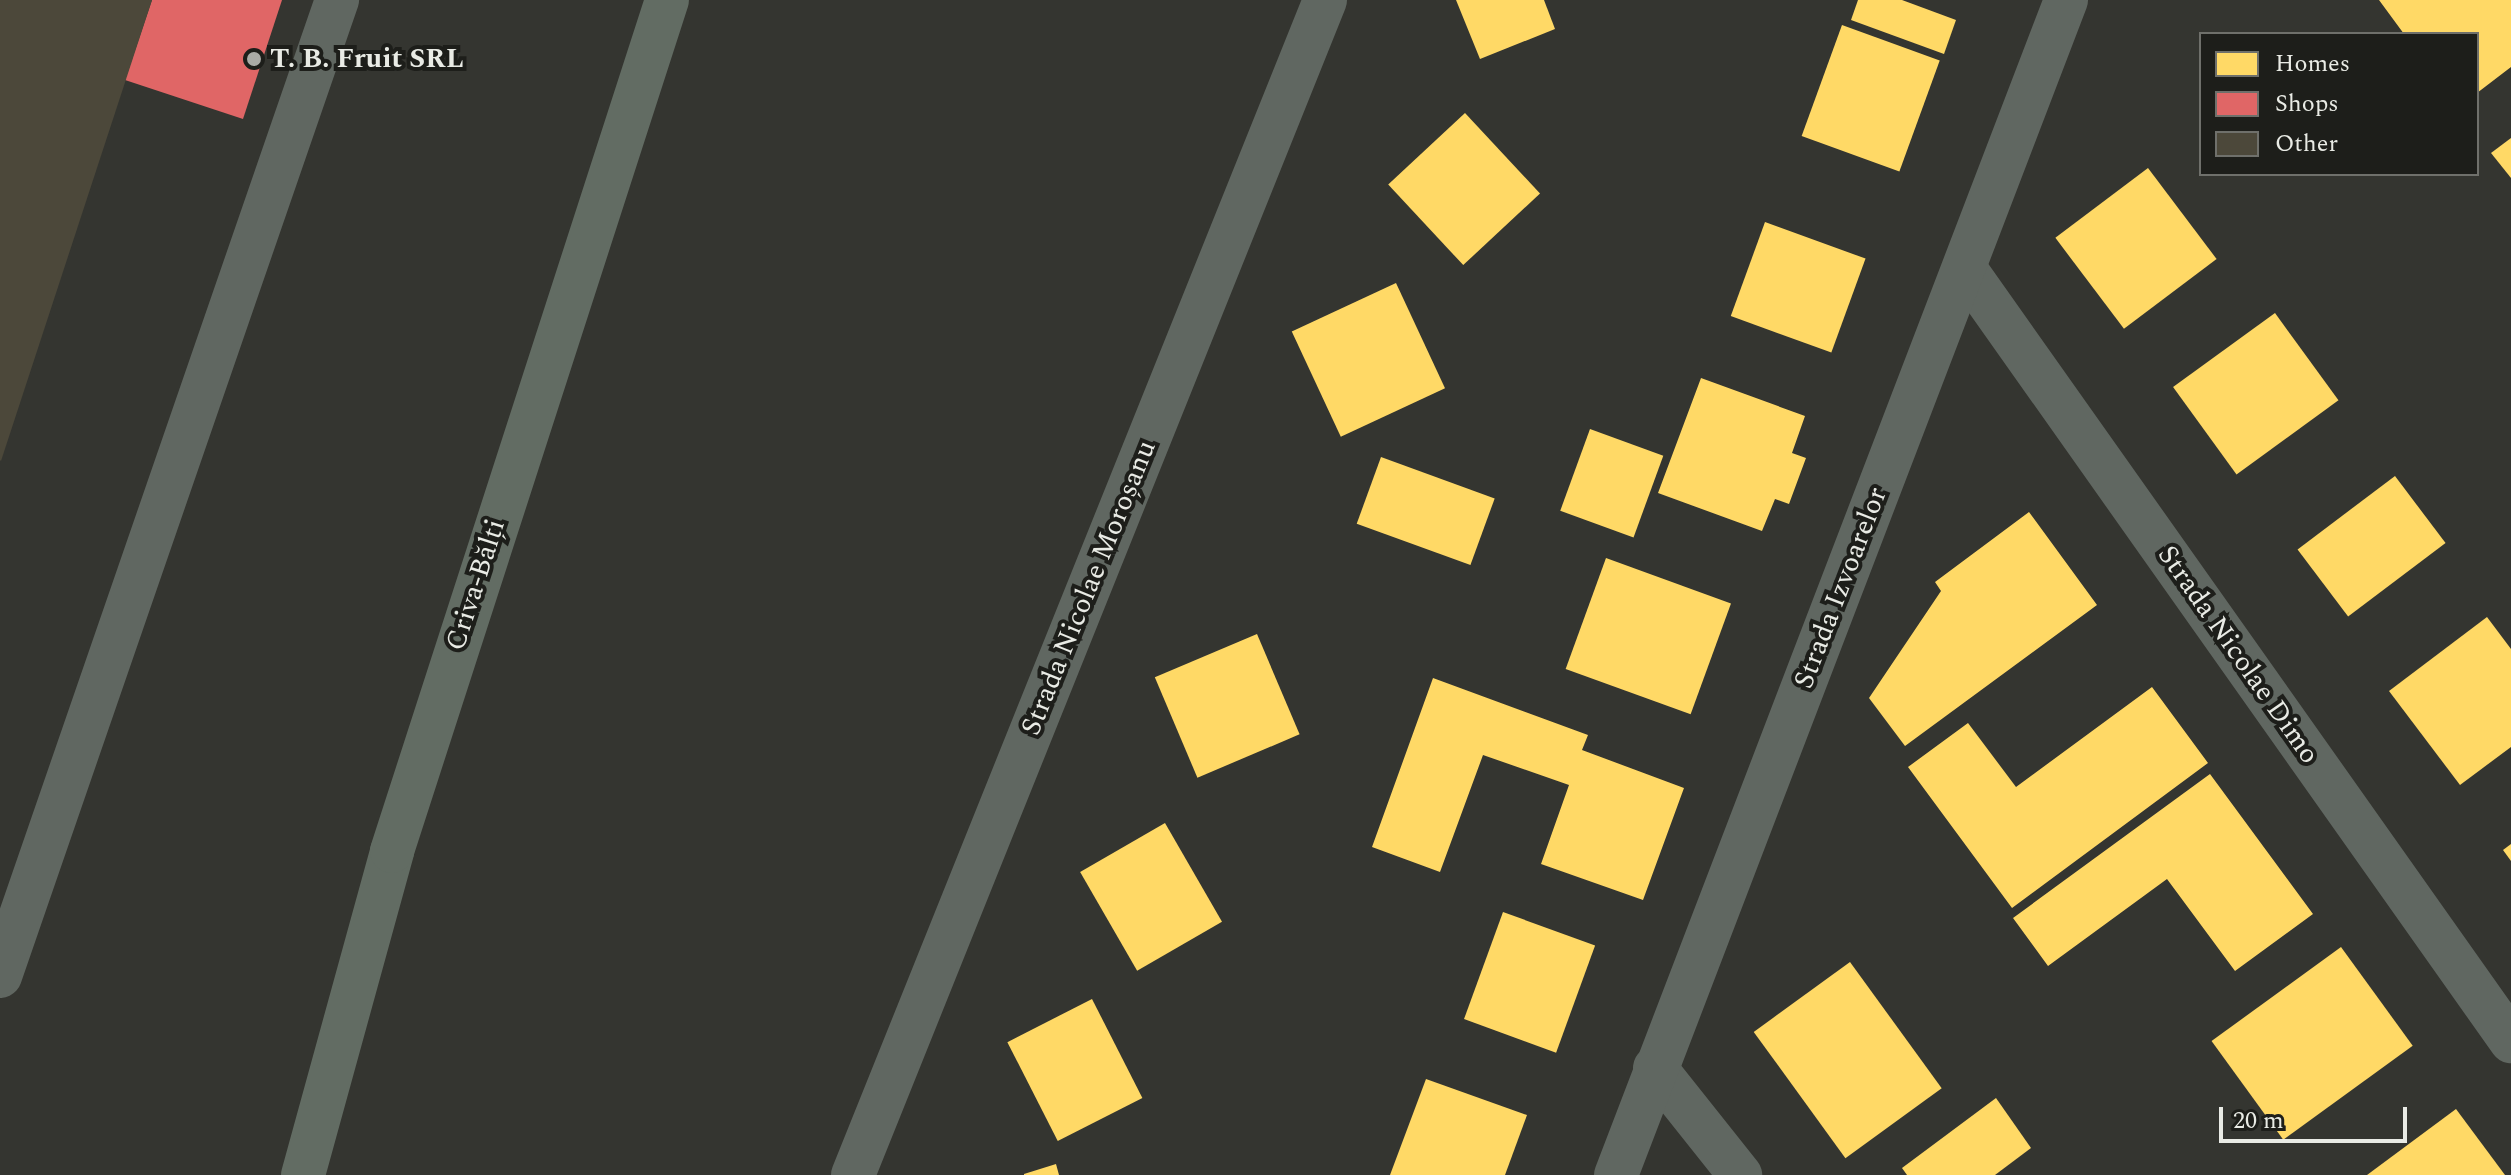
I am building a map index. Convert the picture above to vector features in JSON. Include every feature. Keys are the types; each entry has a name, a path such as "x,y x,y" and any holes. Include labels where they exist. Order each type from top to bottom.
{"highway":[{"name":"Criva-Bălți","path":"303,1175 392,851 667,0"}],"street":[{"path":"0,976 337,0"},
{"name":"Strada Nicolae Moroșanu","path":"853,1175 1325,0"},
{"name":"Strada Izvoarelor","path":"1616,1175 2066,0"},
{"name":"Strada Nicolae Dimo","path":"1965,269 2511,1041"},
{"path":"1655,1068 1740,1175"}],"building: Homes":[{"path":"1456,0 1544,0 1555,29 1480,59"},
{"path":"1858,0 1902,0 1956,20 1944,54 1851,20"},
{"path":"2379,0 2511,0 2511,67 2479,91 2479,32 2403,32"},
{"path":"1842,25 1940,61 1899,171 1802,136"},
{"path":"1465,113 1540,193 1463,265 1388,185"},
{"path":"2511,138 2511,178 2491,153"},
{"path":"2148,168 2217,259 2124,329 2055,238"},
{"path":"1765,222 1866,259 1831,353 1731,316"},
{"path":"1396,283 1445,388 1341,437 1292,332"},
{"path":"2275,313 2338,400 2237,474 2173,387"},
{"path":"1701,378 1805,416 1792,453 1806,458 1789,504 1775,499 1762,531 1658,493"},
{"path":"1590,429 1663,456 1634,537 1560,511"},
{"path":"1381,457 1495,498 1470,565 1357,524"},
{"path":"2395,476 2446,543 2348,617 2298,549"},
{"path":"2029,512 2097,605 1905,746 1869,698 1941,591 1935,582"},
{"path":"1606,558 1731,603 1691,714 1566,669"},
{"path":"2487,617 2511,649 2511,747 2460,785 2389,691"},
{"path":"1257,634 1300,734 1197,778 1155,677"},
{"path":"1433,678 1588,735 1582,750 1684,788 1643,900 1541,864 1569,785 1483,755 1440,872 1372,847"},
{"path":"2152,687 2208,763 2012,908 1908,767 1968,723 2016,787"},
{"path":"2210,774 2313,914 2235,971 2167,879 2048,966 2013,918"},
{"path":"1165,823 1222,922 1137,971 1080,872"},
{"path":"2511,844 2511,861 2503,850"},
{"path":"1503,912 1595,946 1556,1053 1464,1019"},
{"path":"2341,947 2413,1046 2283,1140 2212,1041"},
{"path":"1850,962 1942,1088 1845,1158 1754,1032"},
{"path":"1092,999 1142,1098 1058,1141 1007,1042"},
{"path":"1426,1079 1527,1115 1505,1175 1390,1175"},
{"path":"1996,1098 2031,1148 1995,1175 1907,1175 1902,1168"},
{"path":"2456,1109 2505,1175 2367,1175"},
{"path":"1056,1164 1059,1175 1024,1175 1024,1174"}],"building: Shops":[{"path":"152,0 282,0 243,119 125,80"}],"building: Other":[{"path":"0,0 152,0 1,461 0,460"}],"place":[{"name":"T. B. Fruit SRL","path":"254,59"}]}
